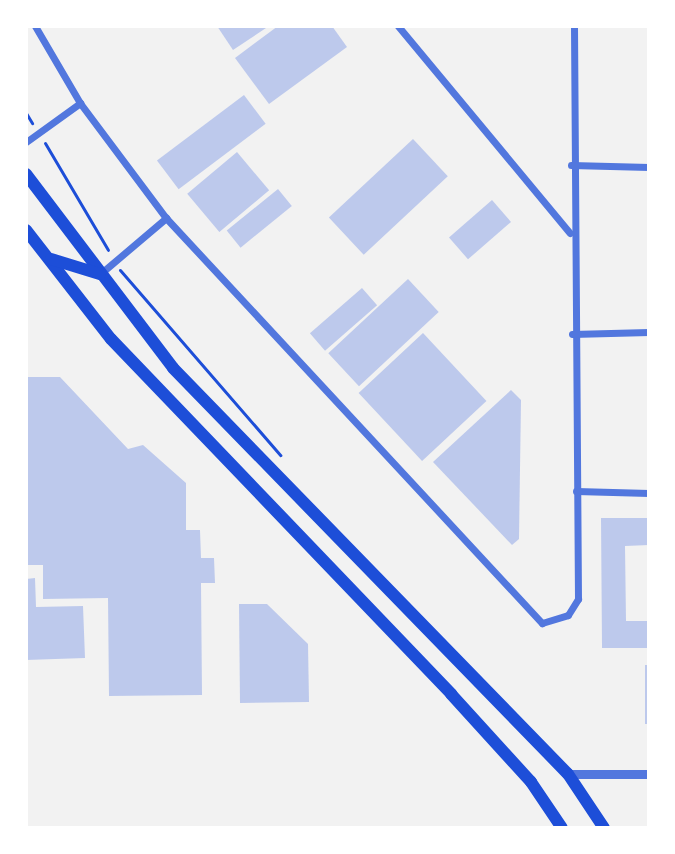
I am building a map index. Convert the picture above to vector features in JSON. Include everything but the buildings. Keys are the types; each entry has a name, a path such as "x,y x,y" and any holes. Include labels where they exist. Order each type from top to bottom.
{"highway":[{"path":"26,174 100,274 247,449 568,774 604,828"},
{"path":"26,230 195,431 531,782 562,828"},
{"path":"44,255 100,274"}],"street":[{"path":"35,26 80,103 166,218 500,585 542,623 568,615 578,599 571,234 574,26"},
{"path":"398,26 571,234"},
{"path":"26,142 40,135 80,103"},
{"path":"571,165 649,167"},
{"path":"100,274 117,265 166,218"},
{"path":"572,334 649,332"},
{"path":"576,491 649,493"},
{"path":"568,774 649,774"}],"path":[{"path":"26,113 117,265 289,465"}]}
